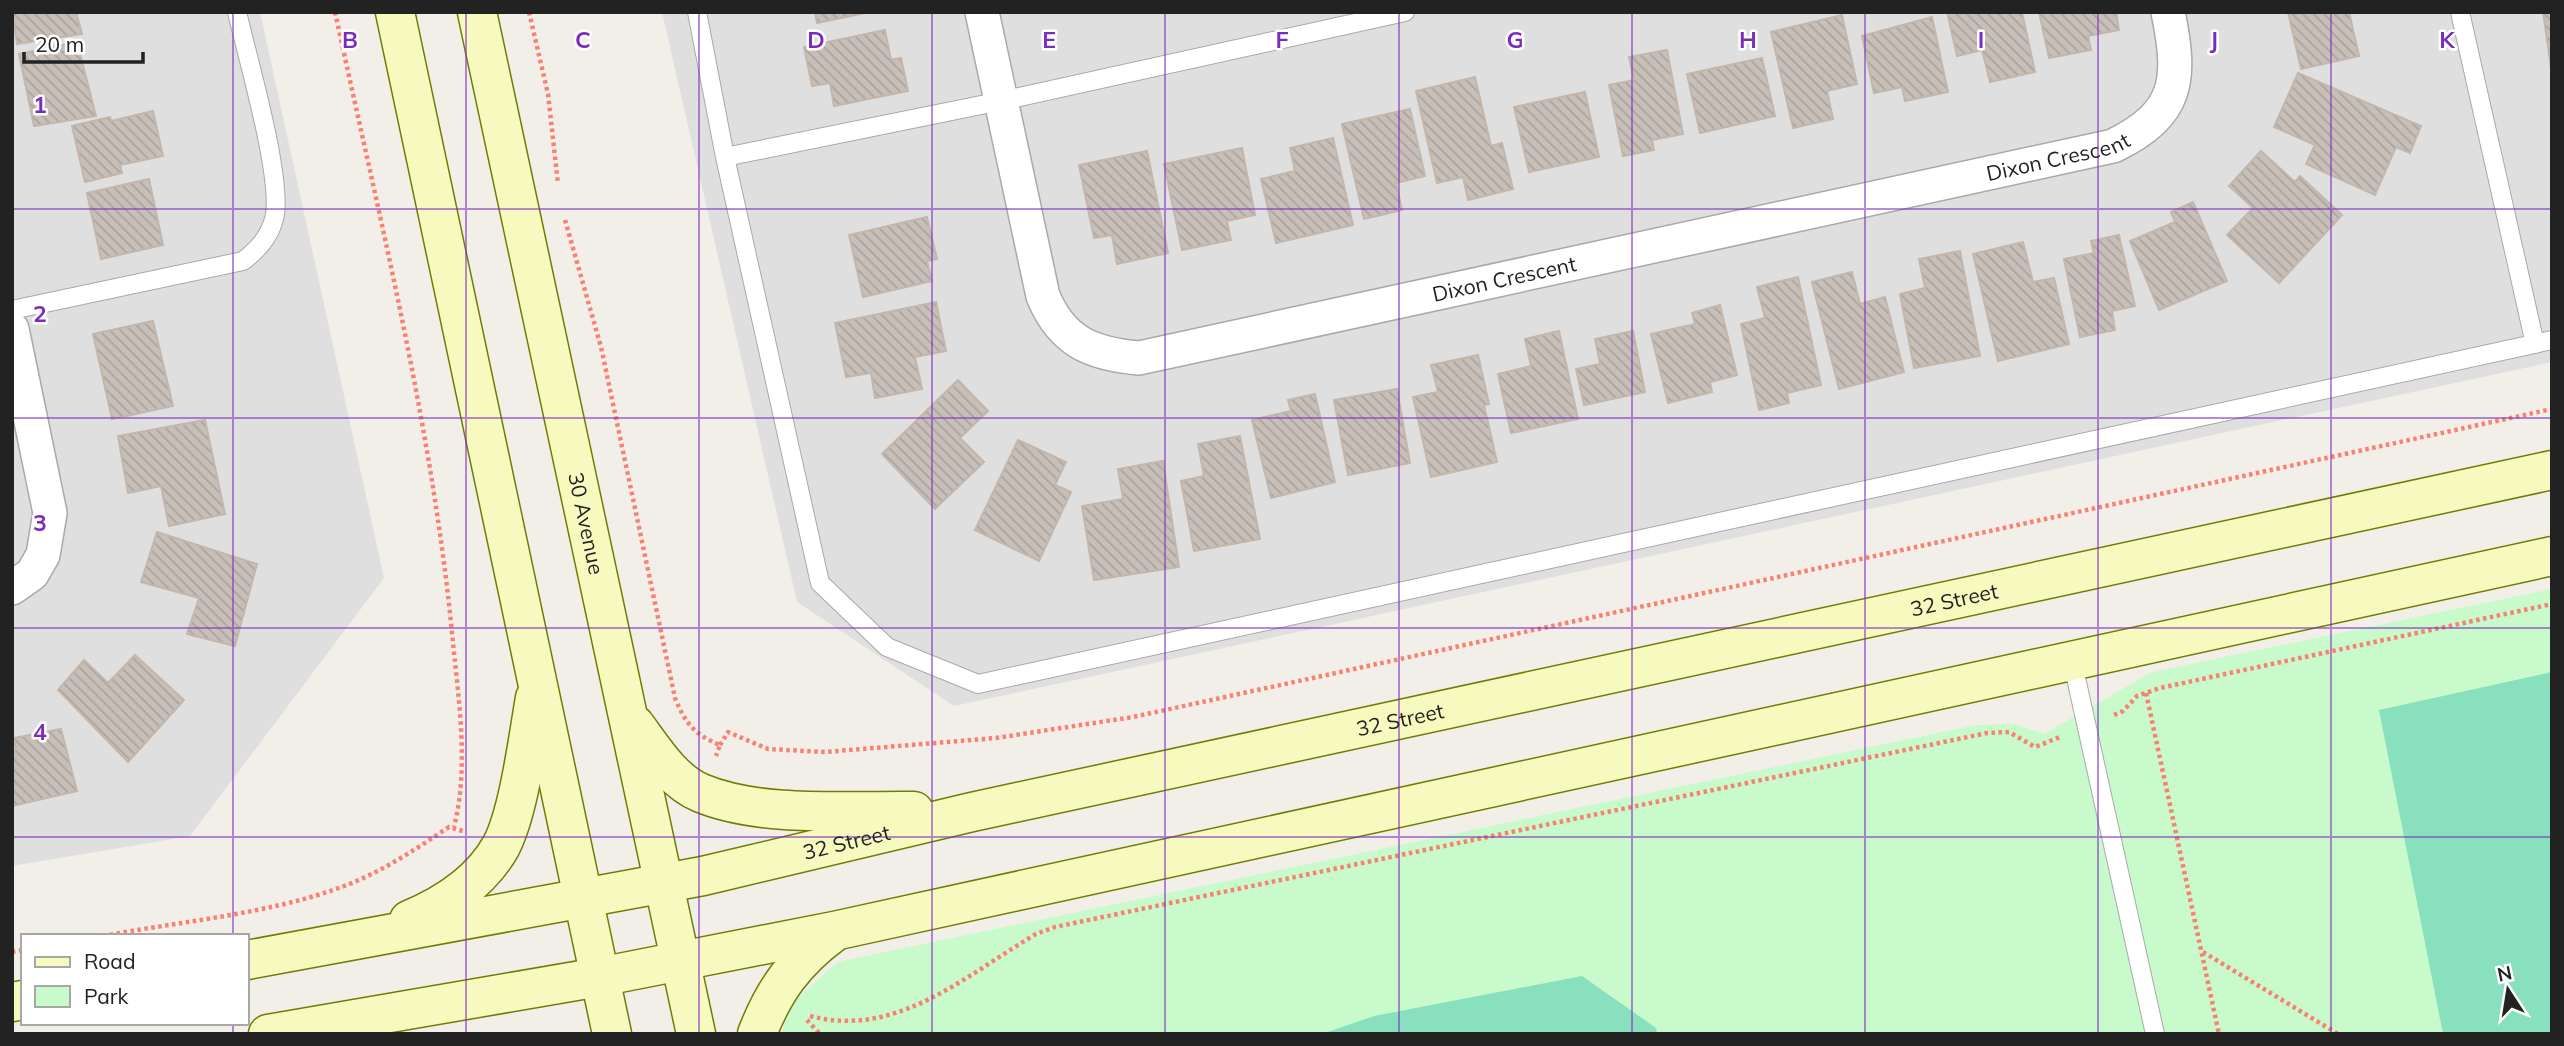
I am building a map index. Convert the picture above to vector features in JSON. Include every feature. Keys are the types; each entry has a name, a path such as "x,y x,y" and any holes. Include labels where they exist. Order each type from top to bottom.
{"main road":[{"path":"395,12 539,679 612,1034"},
{"name":"30 Avenue","path":"477,12 696,1034"},
{"name":"32 Street","path":"248,960 664,884 972,811 2552,470"},
{"path":"286,1030 599,977 834,931 2552,556"},
{"path":"365,939 440,907 485,868 501,846 520,780 539,679"},
{"path":"628,715 661,760 678,778 701,793 778,808 972,811"},
{"path":"757,1034 770,1000 787,975 806,953 834,931"},
{"path":"286,1030 368,1034"}],"street":[{"name":"Dixon Crescent","path":"982,12 1043,296 1049,312 1061,329 1076,341 1116,356 1139,358 2113,146 2142,132 2159,114 2171,91 2175,70 2168,12"},
{"path":"12,329 50,513 43,555 32,573 12,588"}],"lane":[{"path":"12,310 243,261 262,246 275,218 276,185 237,12"},
{"path":"697,12 725,157 820,583 887,647 978,684 2543,342 2460,12"},
{"path":"725,157 1001,102 1405,12"},
{"path":"2072,660 2155,1034"}],"path":[{"path":"114,934 265,907 335,890 372,874 451,827 462,783 460,729 438,505 335,12"},
{"path":"530,12 548,94 559,194"},
{"path":"563,213 601,346 675,698 690,727 700,737 720,745"},
{"path":"713,763 728,732 775,750 873,750 996,738 1133,717 2552,409"},
{"path":"2123,711 2137,696 2146,693 2552,604"},
{"path":"2146,693 2219,1034"},
{"path":"820,1034 802,1014 827,1020 848,1021 894,1016 920,1005 1036,934 1055,927 1987,733 2009,732 2035,747 2061,737"},
{"path":"2202,951 2338,1034"}],"shaded area":[{"path":"12,12 260,12 384,578 190,836 12,866"},
{"path":"662,12 2552,12 2552,362 954,706 797,602"}],"green space":[{"path":"2552,589 2552,1034 782,1034 788,1007 837,962 1976,725 2014,724 2044,734 2152,672"},
{"path":"2552,672 2552,1032 2443,1034 2379,710"},
{"path":"1582,976 1656,1028 1657,1034 1322,1034 1374,1016"}],"building":[{"path":"12,12 76,12 82,34 17,44"},
{"path":"815,12 870,12 817,23"},
{"path":"1947,12 2022,12 2035,72 1990,82 1982,50 1957,56"},
{"path":"2039,12 2116,12 2119,30 2088,36 2091,50 2049,58"},
{"path":"2288,12 2349,12 2359,56 2301,69"},
{"path":"2543,12 2552,12 2552,75"},
{"path":"1842,15 1857,84 1827,91 1833,119 1793,128 1771,32"},
{"path":"1932,17 1948,92 1905,101 1902,87 1874,93 1862,36"},
{"path":"885,30 891,60 901,58 908,91 834,106 830,83 812,86 804,47"},
{"path":"77,42 96,116 34,126 19,54"},
{"path":"1667,50 1683,134 1652,140 1654,150 1623,156 1609,85 1634,80 1629,57"},
{"path":"1762,58 1775,116 1700,133 1687,74"},
{"path":"2298,73 2421,126 2410,153 2396,147 2375,195 2306,164 2315,145 2274,127"},
{"path":"1475,77 1491,146 1502,143 1513,189 1468,200 1463,177 1437,183 1416,91"},
{"path":"1585,92 1599,157 1529,172 1514,107"},
{"path":"1410,109 1425,176 1396,183 1402,210 1364,219 1342,124"},
{"path":"153,111 163,156 120,165 122,173 85,182 72,126 110,117 111,121"},
{"path":"1333,138 1353,225 1276,243 1261,179 1295,171 1290,148"},
{"path":"1242,148 1255,215 1227,221 1231,240 1182,250 1164,164"},
{"path":"1147,151 1168,253 1117,264 1112,235 1094,238 1079,165"},
{"path":"2261,151 2295,182 2300,176 2342,215 2279,283 2227,235 2253,208 2229,186"},
{"path":"149,179 163,245 101,259 87,193"},
{"path":"2193,202 2227,281 2159,310 2130,241 2175,222 2171,212"},
{"path":"927,217 937,259 927,261 932,281 863,297 849,235"},
{"path":"2119,235 2135,306 2112,311 2115,330 2080,337 2064,259 2094,253 2091,241"},
{"path":"2023,242 2033,282 2054,278 2069,344 1998,361 1973,254"},
{"path":"1960,251 1980,356 1914,368 1900,294 1925,288 1919,259"},
{"path":"1852,272 1860,304 1885,297 1904,372 1839,389 1812,282"},
{"path":"1798,277 1821,385 1787,393 1789,403 1759,410 1741,324 1765,318 1757,287"},
{"path":"936,302 946,351 915,357 922,389 875,398 871,373 846,377 835,323"},
{"path":"1720,305 1737,375 1710,382 1712,392 1668,403 1651,334 1695,324 1692,313"},
{"path":"153,321 173,406 112,419 93,334"},
{"path":"1559,331 1578,419 1511,433 1498,374 1531,366 1525,339"},
{"path":"1633,331 1645,392 1584,405 1576,369 1600,364 1595,339"},
{"path":"1478,355 1489,404 1484,405 1497,462 1431,477 1413,397 1438,392 1431,365"},
{"path":"958,380 988,411 960,438 984,462 935,509 882,454"},
{"path":"1397,389 1410,463 1348,475 1334,400"},
{"path":"1315,394 1335,482 1271,498 1252,420 1291,411 1288,400"},
{"path":"205,420 225,514 169,526 161,486 128,493 118,436"},
{"path":"1240,436 1260,539 1194,551 1181,481 1204,476 1198,444"},
{"path":"1018,440 1066,462 1055,485 1071,492 1039,561 975,530"},
{"path":"1163,461 1179,567 1094,580 1082,506 1123,499 1118,469"},
{"path":"157,532 257,564 235,646 187,634 199,598 141,582"},
{"path":"135,655 184,700 128,762 58,690 84,660 108,683"},
{"path":"61,729 77,791 12,806 12,751 16,750 14,738"}]}
